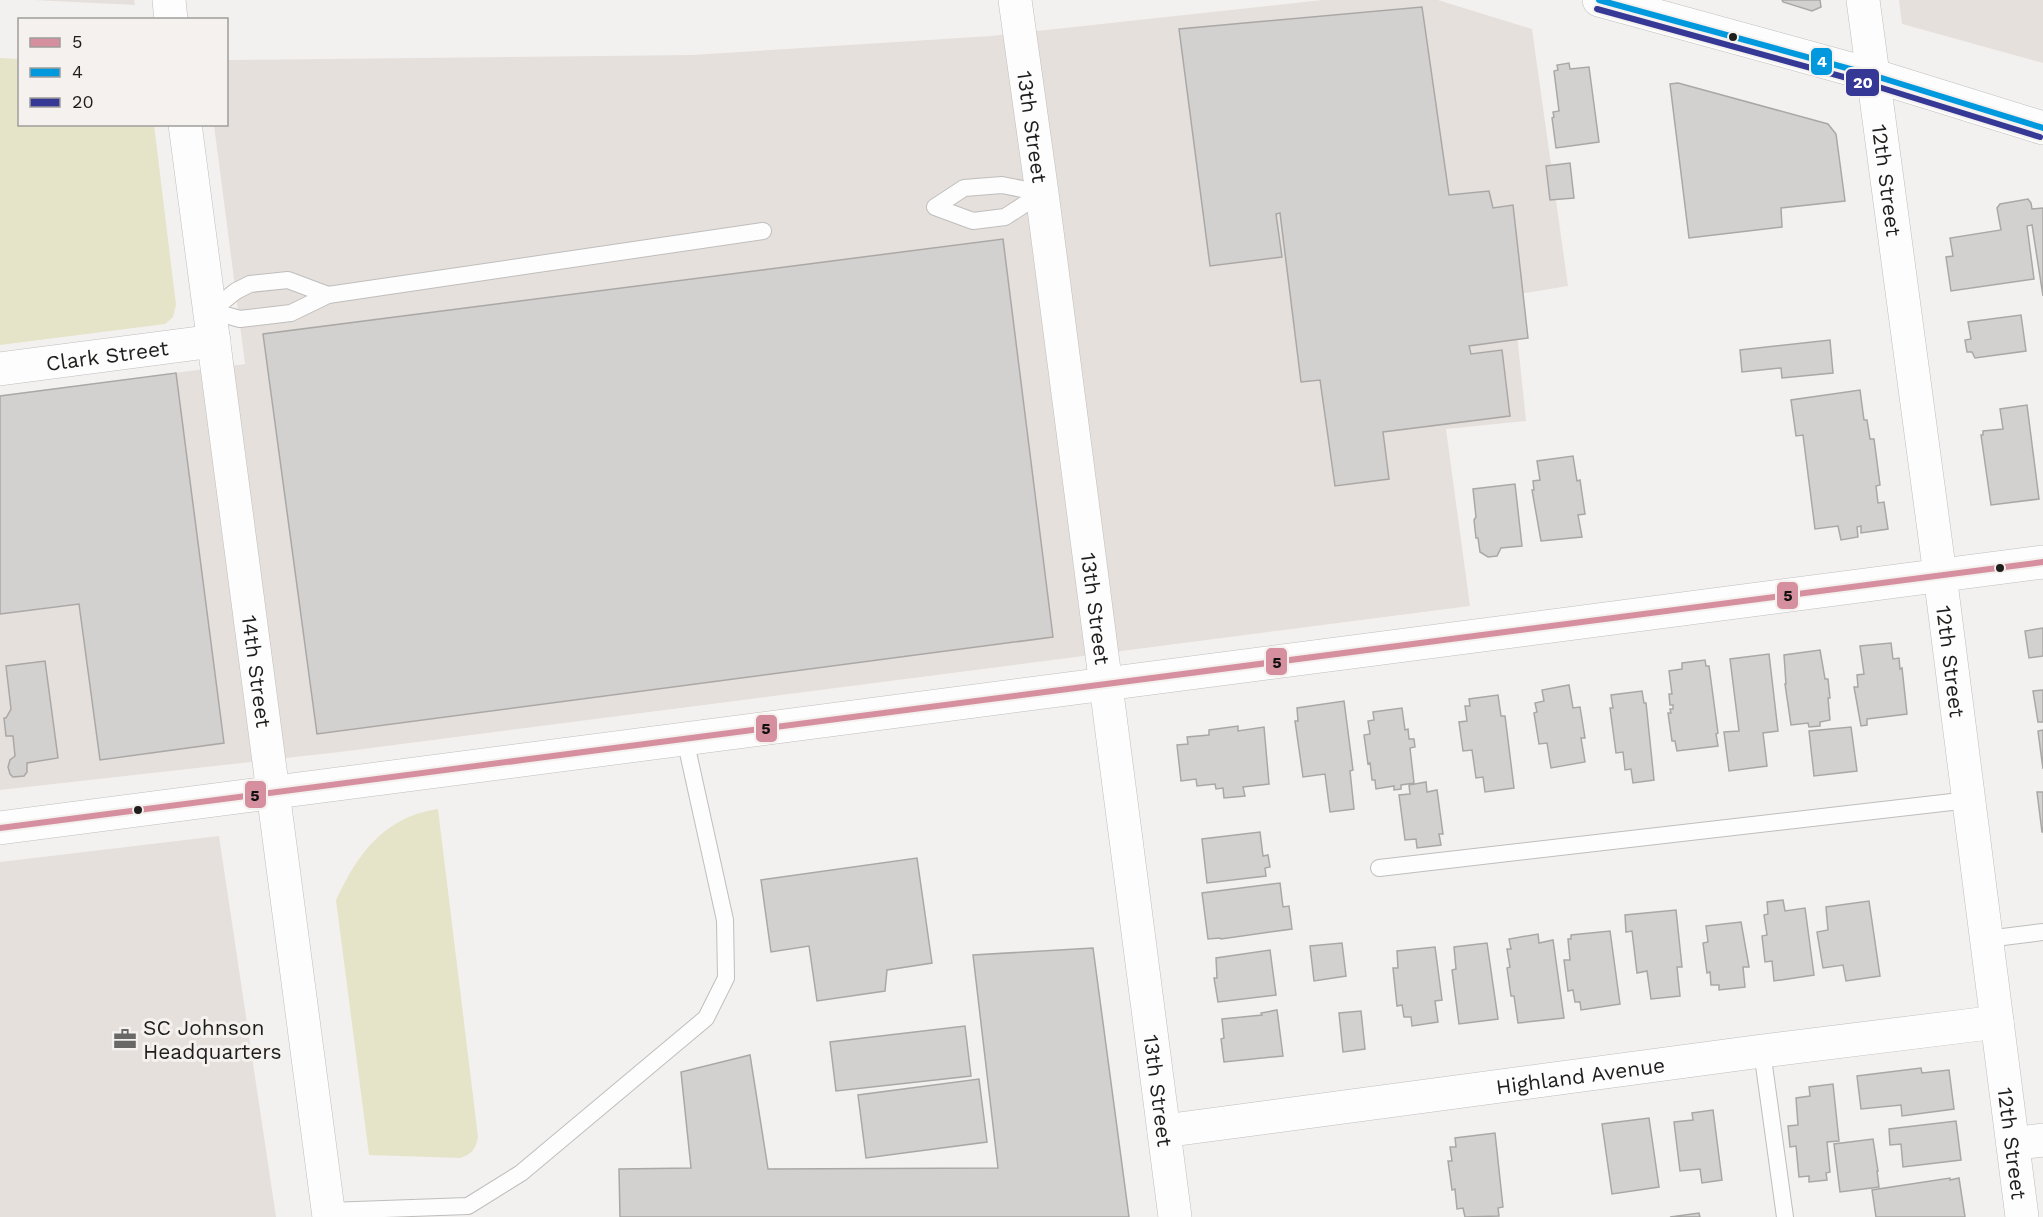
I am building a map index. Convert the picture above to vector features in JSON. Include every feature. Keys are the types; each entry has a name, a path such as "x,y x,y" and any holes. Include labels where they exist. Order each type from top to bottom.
{"main road":[{"path":"169,0 171,18"},
{"name":"13th Street","path":"1015,0 1175,1217"},
{"path":"1599,0 1872,75 2043,128"},
{"name":"12th Street","path":"1863,0 1997,1022 2028,1142 2022,1217"},
{"name":"14th Street","path":"185,126 328,1214"},
{"name":"Clark Street","path":"0,369 213,326"},
{"path":"0,828 2043,562"},
{"name":"Highland Avenue","path":"1164,1131 1997,1022"}],"lane":[{"path":"1002,185 1042,193 1005,217 973,221 935,207 964,188 1002,185"},
{"path":"213,326 240,319 291,313 328,295 763,231"},
{"path":"213,326 236,291 250,284 288,280 328,295"},
{"path":"328,1214 468,1206 521,1173 706,1018 726,978 725,920 685,739"},
{"path":"1379,868 1969,800"},
{"path":"1987,939 2043,932"},
{"path":"1762,1051 1785,1217"}],"shaded area":[{"path":"33,0 134,0 135,5"},
{"path":"1322,0 1438,0 1532,29 1568,286 1513,295 1526,421 1446,429 1470,606 340,752 0,790 0,395 245,364 214,126 228,126 228,60 692,55 991,36"},
{"path":"1899,0 2043,0 2043,63 1902,24"},
{"path":"0,58 18,59 18,126 154,126 176,305 173,317 165,324 0,345"},
{"path":"438,809 478,1137 473,1150 460,1158 369,1155 336,900 354,867 375,840 402,820"},
{"name":"SC Johnson Headquarters","path":"219,836 276,1217 0,1217 0,862"}],"building":[{"path":"1782,0 1820,0 1821,7 1812,11"},
{"path":"1422,7 1449,195 1489,191 1493,208 1513,205 1528,338 1469,346 1471,354 1502,350 1510,416 1383,432 1389,479 1335,486 1320,380 1301,382 1280,213 1276,214 1282,257 1210,266 1179,29"},
{"path":"1569,63 1570,69 1589,67 1599,142 1556,148 1552,118 1554,117 1553,112 1559,111 1554,71 1558,70 1557,65"},
{"path":"1678,83 1828,124 1836,134 1845,201 1781,208 1782,227 1689,238 1670,84"},
{"path":"1570,163 1574,198 1550,200 1546,166"},
{"path":"2028,199 2032,209 2043,208 2043,296 2032,225 2027,226 2034,279 1951,291 1946,257 1953,256 1950,238 2001,230 1997,208 2000,204"},
{"path":"1003,239 1053,637 317,734 263,334"},
{"path":"2021,315 2026,351 1975,358 1972,352 1967,352 1965,340 1971,339 1968,322"},
{"path":"1830,340 1833,373 1782,378 1781,368 1742,372 1740,350"},
{"path":"176,373 224,743 100,760 79,604 0,614 0,396"},
{"path":"1860,390 1864,420 1867,420 1870,439 1874,439 1880,485 1876,486 1878,503 1884,502 1888,529 1861,533 1861,526 1857,527 1858,537 1841,540 1838,526 1815,529 1803,435 1796,436 1791,400"},
{"path":"2027,405 2039,499 1991,505 1981,435 1983,431 2003,429 2000,409"},
{"path":"1573,456 1577,481 1580,480 1585,514 1578,515 1582,537 1541,541 1532,490 1534,490 1533,481 1540,480 1537,461"},
{"path":"1515,484 1522,546 1501,548 1497,556 1488,557 1480,552 1478,538 1476,538 1473,489"},
{"path":"2043,628 2043,656 2029,658 2025,631"},
{"path":"1891,643 1893,659 1899,658 1900,669 1902,668 1907,714 1867,719 1867,725 1861,726 1854,687 1858,687 1857,675 1864,674 1860,646"},
{"path":"1820,650 1825,679 1828,679 1830,720 1820,722 1820,726 1809,727 1808,723 1791,725 1785,684 1784,655"},
{"path":"1769,654 1778,731 1763,733 1767,766 1729,771 1724,732 1739,731 1730,659"},
{"path":"1705,660 1706,666 1709,666 1718,746 1677,751 1675,741 1672,741 1668,713 1671,713 1670,709 1673,709 1673,705 1670,705 1669,694 1672,694 1669,671 1682,669 1682,663"},
{"path":"45,661 58,758 27,763 27,772 24,776 13,777 8,767 10,760 15,756 13,736 6,736 4,718 11,709 6,666"},
{"path":"1569,685 1573,708 1580,707 1585,738 1581,738 1585,762 1551,768 1547,743 1539,744 1534,713 1537,712 1535,703 1544,701 1542,690"},
{"path":"2043,690 2043,722 2038,722 2033,691"},
{"path":"1642,691 1644,703 1646,703 1654,780 1633,783 1631,769 1625,770 1623,752 1616,753 1610,708 1613,708 1611,695"},
{"path":"1498,695 1501,716 1505,716 1514,788 1485,792 1483,777 1476,778 1472,750 1463,751 1459,722 1467,721 1465,706 1470,706 1469,699"},
{"path":"1344,701 1353,770 1350,771 1354,809 1330,812 1325,774 1303,777 1295,721 1298,721 1297,708"},
{"path":"1402,708 1405,730 1408,729 1409,739 1414,739 1415,747 1410,748 1414,783 1401,785 1401,789 1394,790 1394,786 1376,789 1375,780 1372,780 1370,763 1368,764 1364,735 1370,734 1368,721 1374,720 1373,712"},
{"path":"1238,726 1238,731 1264,727 1269,784 1243,787 1245,796 1224,798 1223,788 1216,789 1215,784 1197,786 1196,779 1181,781 1177,745 1188,744 1187,737 1209,735 1209,730"},
{"path":"1851,727 1857,771 1814,776 1809,731"},
{"path":"2043,730 2043,769 2038,731"},
{"path":"1426,782 1427,792 1437,790 1443,834 1439,834 1441,845 1417,848 1416,839 1405,840 1399,795 1410,794 1409,785"},
{"path":"2037,792 2043,792 2043,832 2042,832"},
{"path":"1260,832 1263,856 1268,855 1270,867 1265,868 1266,876 1207,883 1202,839"},
{"path":"917,858 932,963 887,970 885,991 817,1001 809,946 771,952 761,880"},
{"path":"1280,883 1283,907 1289,906 1292,929 1208,939 1202,893"},
{"path":"1783,900 1785,911 1805,908 1814,975 1774,981 1772,961 1765,962 1762,936 1767,935 1764,915 1768,914 1767,902"},
{"path":"1869,901 1880,976 1846,981 1843,965 1823,968 1817,932 1828,930 1826,907"},
{"path":"1676,910 1682,967 1677,967 1680,996 1651,999 1647,971 1637,973 1632,931 1626,932 1625,915"},
{"path":"1741,922 1749,967 1743,967 1745,987 1719,990 1719,985 1711,985 1710,972 1707,973 1703,943 1708,942 1706,926"},
{"path":"1610,931 1620,1004 1581,1010 1580,1002 1575,1002 1573,990 1568,991 1564,960 1570,960 1568,939 1571,939 1571,935"},
{"path":"1538,934 1539,943 1553,940 1564,1018 1518,1023 1507,968 1510,967 1507,949 1511,949 1509,939"},
{"path":"1342,943 1346,976 1314,981 1310,946"},
{"path":"1487,943 1498,1019 1459,1024 1452,970 1456,969 1454,947"},
{"path":"1435,947 1442,1000 1435,1001 1438,1022 1412,1026 1411,1017 1404,1017 1402,1005 1397,1006 1393,968 1398,968 1397,951"},
{"path":"1093,948 1129,1217 620,1217 619,1169 691,1168 681,1072 750,1055 768,1169 998,1168 973,955"},
{"path":"1270,950 1276,995 1218,1002 1214,978 1217,978 1216,958"},
{"path":"1277,1010 1283,1056 1224,1062 1221,1039 1224,1038 1222,1019 1262,1015 1261,1013"},
{"path":"1361,1011 1365,1049 1343,1052 1339,1013"},
{"path":"965,1026 971,1076 836,1091 830,1042"},
{"path":"1921,1068 1922,1073 1949,1070 1954,1109 1902,1116 1901,1105 1861,1109 1857,1076"},
{"path":"979,1079 987,1142 866,1158 858,1095"},
{"path":"1833,1084 1839,1141 1827,1142 1830,1172 1826,1173 1827,1180 1809,1182 1809,1176 1799,1177 1796,1146 1790,1147 1788,1126 1798,1125 1796,1098 1810,1096 1809,1087"},
{"path":"1713,1110 1722,1180 1702,1183 1700,1169 1680,1171 1674,1122 1693,1120 1692,1113"},
{"path":"1649,1118 1659,1187 1612,1194 1602,1124"},
{"path":"1956,1121 1961,1160 1903,1167 1901,1144 1890,1145 1889,1129"},
{"path":"1495,1133 1503,1207 1498,1208 1499,1216 1465,1217 1463,1208 1457,1209 1455,1189 1452,1190 1448,1161 1452,1161 1450,1147 1456,1147 1455,1138"},
{"path":"1873,1139 1879,1187 1840,1192 1834,1144"},
{"path":"1950,1178 1950,1180 1959,1178 1965,1217 1876,1217 1872,1190"},
{"path":"1699,1213 1700,1217 1670,1217"}],"transit line":[{"name":"4","path":"1599,0 1872,75 2043,128"},
{"name":"20","path":"1597,9 1869,84 2040,137"},
{"name":"5","path":"0,828 2043,562"}],"place":[{"name":"SC Johnson Headquarters","path":"125,1039"}]}
